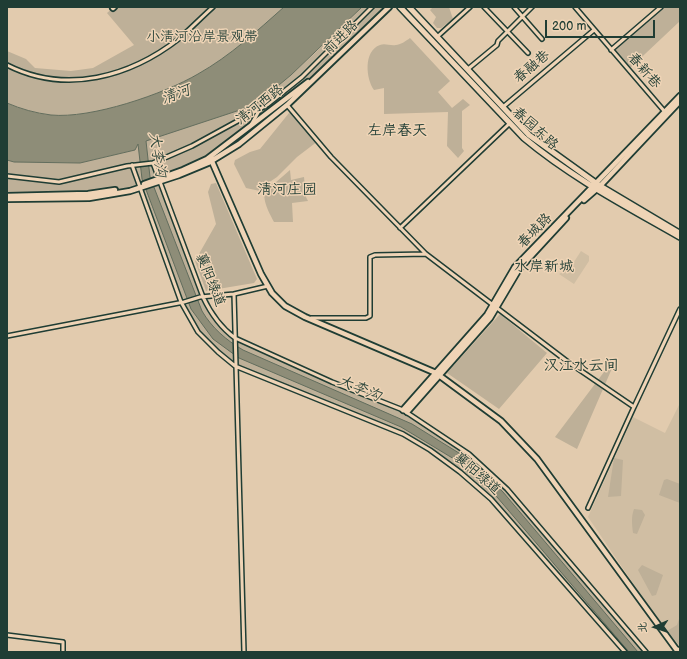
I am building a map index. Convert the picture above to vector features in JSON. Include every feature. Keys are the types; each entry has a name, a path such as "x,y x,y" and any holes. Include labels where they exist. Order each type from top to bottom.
{"main road":[{"name":"春园东路","path":"400,7 510,123 538,149 680,237"},
{"name":"春园东路","path":"409,7 529,135 596,186 680,233"}],"street":[{"path":"7,65 25,74 60,80 100,78 140,64 179,38 213,7"},
{"path":"7,176 59,182 133,165 152,163 192,146 260,109 302,76 372,7"},
{"name":"前进路","path":"327,68 389,7"},
{"path":"437,37 470,7"},
{"path":"484,7 528,53"},
{"path":"514,7 542,39"},
{"path":"468,69 497,45 498,41 532,7"},
{"name":"春新巷","path":"575,7 665,112"},
{"path":"611,50 661,7"},
{"name":"春融巷","path":"503,107 594,30"},
{"path":"7,200 89,198 158,181 239,144 327,68"},
{"name":"清河西路","path":"209,159 327,68"},
{"name":"春城路","path":"596,186 680,96"},
{"name":"春城路","path":"405,411 496,306 515,267 680,101"},
{"path":"287,104 331,157 426,254 568,362 634,407"},
{"path":"248,128 260,109"},
{"path":"400,228 510,123"},
{"path":"209,159 261,274 268,286 285,306 308,318 438,374 500,421 537,460 676,650 680,651"},
{"name":"襄阳绿道","path":"152,163 201,297 211,314 224,330 235,338 332,382 405,411 469,454 507,489 646,652"},
{"name":"襄阳绿道","path":"133,165 181,302 198,332 218,352 235,366 403,434 430,450 460,472 491,499 625,652"},
{"path":"7,196 88,194 141,186"},
{"path":"308,318 366,318 370,316 370,257 375,255 426,254"},
{"path":"7,336 201,297 234,294 268,286"},
{"path":"234,294 244,652"},
{"path":"588,508 680,309"},
{"path":"7,636 63,642 63,652"}],"shaded area":[{"path":"581,251 589,256 589,261 574,284 559,274 570,268"},
{"path":"680,403 680,648 677,648 588,517 633,417 665,433"}],"green space":[{"name":"小清河沿岸景观带","path":"114,7 285,7 243,43 210,67 184,82 147,97 106,109 67,115 39,113 7,103 7,51 26,59 35,68 71,71 93,68 134,45 107,13"},
{"path":"362,7 388,7 327,68 207,159 159,179 211,314 235,338 332,382 403,410 469,454 507,489 645,652 625,652 491,499 430,450 403,435 235,366 198,332 181,302 135,177 138,187 89,196 7,198 7,160 14,162 80,163 135,150 138,143 255,105 291,75 342,28"},
{"path":"433,7 449,7 453,19 441,28 437,28 433,23 436,17 430,10"},
{"path":"661,7 680,7 680,21 628,70 611,50"},
{"path":"410,38 450,81 438,92 452,108 463,99 470,105 462,111 462,148 464,151 458,158 447,146 448,112 384,114 384,88 374,90 371,85 368,66 371,53 375,48 382,44 399,44"},
{"path":"294,112 318,141 297,157 277,177 262,187 260,191 246,188 234,164 235,160 250,152 260,149 289,113"},
{"path":"290,170 291,180 304,177 306,197 308,201 292,203 293,222 274,222 265,200 264,195 266,185 275,183"},
{"path":"216,183 257,279 254,283 206,291 195,261 216,224 208,192 211,184"},
{"path":"500,314 547,353 499,409 447,373"},
{"path":"610,364 613,366 577,449 555,437"},
{"path":"614,458 623,460 621,496 608,497"},
{"path":"667,479 680,484 680,503 659,495 664,480"},
{"path":"634,509 642,510 645,515 637,534 633,533 632,518"},
{"path":"642,565 663,575 656,595 652,596 638,570"},
{"path":"680,616 680,646 667,631 677,625"}],"water":[{"name":"清河","path":"284,7 362,7 291,75 255,105 146,141 150,177 202,311 210,323 220,333 243,350 412,424 467,458 503,492 638,652 629,652 497,497 454,459 401,427 239,358 213,339 191,309 142,179 138,144 135,150 80,163 14,162 7,160 7,103 23,109 51,115 86,113 127,104 184,82 210,67 243,43"}],"district":[{"name":"左岸春天","path":"397,131"},
{"name":"清河庄园","path":"287,190"},
{"name":"水岸新城","path":"544,267"},
{"name":"汉江水云间","path":"581,366"}],"water label":[{"name":"大李沟","path":"157,155"},
{"name":"大李沟","path":"359,389"}]}
